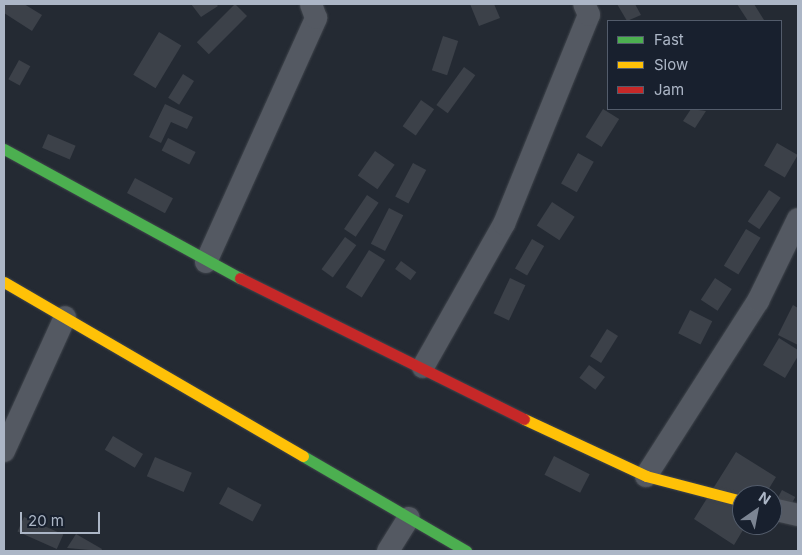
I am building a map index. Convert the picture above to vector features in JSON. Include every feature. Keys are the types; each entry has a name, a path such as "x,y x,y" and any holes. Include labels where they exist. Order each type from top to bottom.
{"street":[{"path":"206,262 316,18 311,4"},
{"path":"423,366 504,224 589,15 584,4"},
{"path":"4,149 206,262 423,366 526,420 646,476 732,498"},
{"path":"646,476 758,301 798,219"},
{"path":"4,282 466,551"},
{"path":"4,451 65,318"},
{"path":"782,512 798,516"},
{"path":"388,551 409,518"}],"building":[{"path":"4,4 24,4 42,15 32,31 4,13"},
{"path":"191,4 216,4 218,6 201,17"},
{"path":"235,4 247,16 209,54 197,42"},
{"path":"470,4 494,4 500,18 479,26"},
{"path":"617,4 635,4 641,15 626,20"},
{"path":"737,4 754,4 764,20 747,20"},
{"path":"159,32 181,45 156,88 133,75"},
{"path":"443,36 458,41 447,75 432,70"},
{"path":"19,60 30,66 20,86 8,79"},
{"path":"464,67 475,75 448,113 436,105"},
{"path":"183,74 194,81 179,105 168,98"},
{"path":"421,100 434,109 416,135 403,126"},
{"path":"165,104 193,117 187,129 171,122 161,143 149,137"},
{"path":"603,109 619,119 602,147 586,137"},
{"path":"690,110 706,111 695,128 683,121"},
{"path":"48,134 76,146 70,160 42,148"},
{"path":"168,138 196,152 189,165 162,150"},
{"path":"777,143 798,155 785,178 764,166"},
{"path":"375,151 395,165 377,189 358,176"},
{"path":"578,153 594,162 577,192 561,184"},
{"path":"413,163 426,170 408,204 395,197"},
{"path":"135,178 173,198 165,213 127,193"},
{"path":"769,190 781,198 759,229 748,222"},
{"path":"367,195 379,203 356,237 344,229"},
{"path":"552,202 575,217 559,240 537,225"},
{"path":"389,208 403,215 385,251 371,244"},
{"path":"746,229 761,238 738,275 724,266"},
{"path":"345,237 356,245 333,278 321,269"},
{"path":"532,239 544,246 527,275 515,268"},
{"path":"369,250 385,260 362,297 346,287"},
{"path":"401,261 416,272 410,280 395,269"},
{"path":"510,278 525,285 509,321 494,313"},
{"path":"715,278 732,289 718,311 701,300"},
{"path":"793,305 798,308 798,345 778,335"},
{"path":"690,310 712,321 700,345 678,333"},
{"path":"607,329 618,336 601,363 590,356"},
{"path":"779,338 798,350 798,356 785,378 763,365"},
{"path":"589,365 605,377 595,390 579,378"},
{"path":"113,436 143,454 135,468 105,450"},
{"path":"736,452 776,477 771,485 732,485 732,535 740,535 734,545 694,519"},
{"path":"554,456 590,474 580,493 544,475"},
{"path":"155,457 192,473 184,492 147,476"},
{"path":"228,487 262,505 253,522 219,504"},
{"path":"782,490 795,497 786,514 782,512"},
{"path":"24,517 63,534 57,549 17,532"},
{"path":"76,534 102,549 101,551 67,548"}],"traffic: fast":[{"path":"4,149 240,278"},
{"path":"303,456 466,551"}],"traffic: slow":[{"path":"4,282 303,456"},
{"path":"524,419 646,476 732,498"}],"traffic: jam":[{"path":"240,278 524,419"}]}
